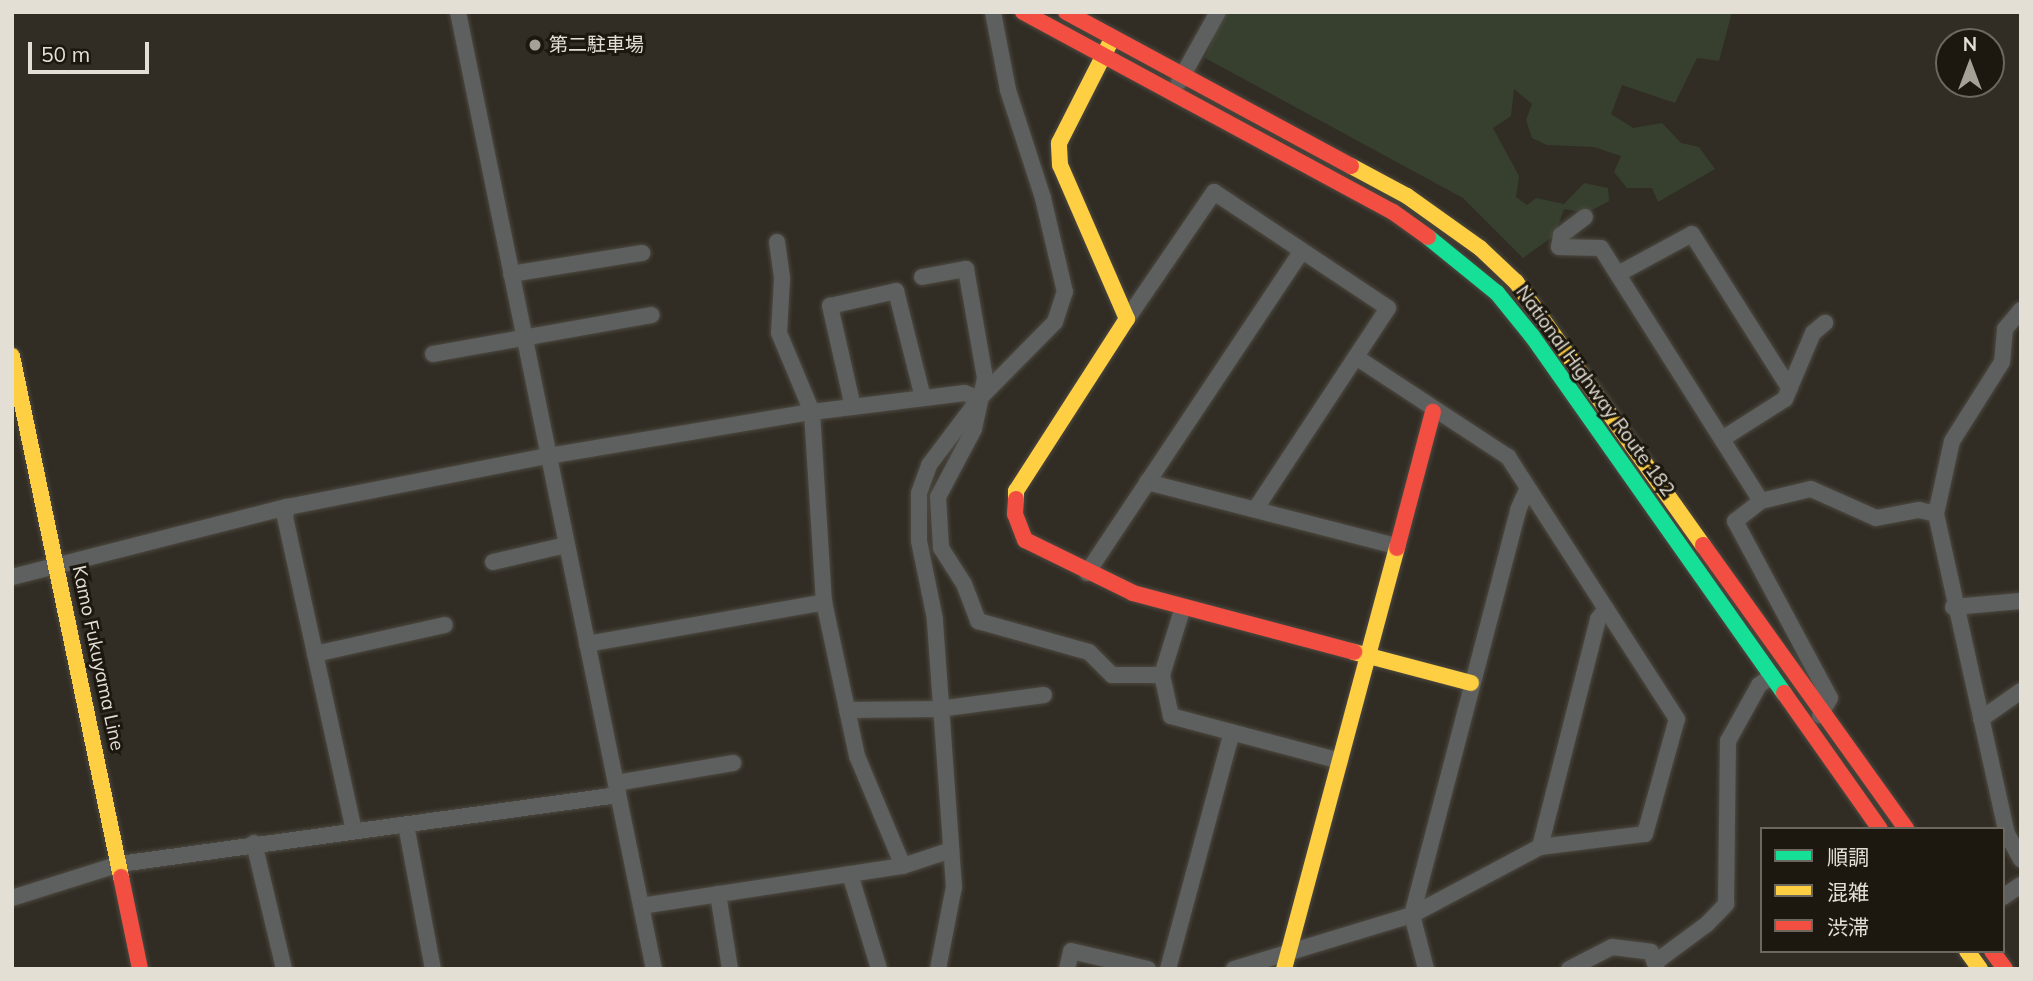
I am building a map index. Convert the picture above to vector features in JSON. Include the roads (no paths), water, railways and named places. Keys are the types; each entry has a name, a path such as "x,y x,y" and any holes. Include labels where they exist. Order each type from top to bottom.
{"main road":[{"name":"National Highway Route 182","path":"1023,12 1393,212 1460,260 1497,293 1532,336 1880,827"},
{"name":"National Highway Route 182","path":"1066,12 1407,196 1480,248 1516,282 1905,827"},
{"path":"1113,37 1059,143 1060,165 1127,319 1016,491 1015,514 1025,540 1087,573 1133,593 1471,683"},
{"name":"Kamo Fukuyama Line","path":"12,356 141,969"},
{"path":"1284,969 1433,412"},
{"path":"1968,953 1980,969"},
{"path":"1993,953 2005,969"}],"street":[{"path":"458,12 654,969"},
{"path":"938,969 954,887 939,709 935,618 919,541 919,493 929,466 979,398 1055,322 1065,292 1043,198 1008,90 993,12"},
{"path":"1172,93 1218,12"},
{"path":"1127,319 1214,192 1388,309 1257,507"},
{"path":"1585,217 1561,235 1559,247 1601,248 1761,501"},
{"path":"1618,274 1692,234 1790,389"},
{"path":"777,242 782,279 779,334 812,412 824,602 856,756 903,866"},
{"path":"1087,573 1302,251"},
{"path":"511,274 642,253"},
{"path":"922,277 966,269 985,378 974,429 937,497 941,548 964,584 978,621 1089,652 1112,675 1161,675"},
{"path":"853,407 830,306 896,291 923,398"},
{"path":"2021,310 2005,329 2002,362 1952,441 1936,514 1953,607 2007,834 2021,859"},
{"path":"433,354 652,315"},
{"path":"1721,439 1785,399 1813,333 1825,323"},
{"path":"1234,969 1412,915 1540,847 1645,834 1677,719 1508,457 1433,412 1356,357"},
{"path":"12,577 58,568 287,507 548,456 812,412 965,393 979,398"},
{"path":"1147,482 1257,507 1397,547"},
{"path":"1426,969 1412,915 1517,510 1528,488"},
{"path":"1807,724 1823,713 1830,698 1735,521 1761,501 1811,489 1876,518 1919,510 1936,514"},
{"path":"287,507 285,517 354,831"},
{"path":"494,562 566,545"},
{"path":"1953,607 2021,601"},
{"path":"587,644 824,602"},
{"path":"1183,607 1161,675 1171,716 1340,761"},
{"path":"1540,847 1598,618 1606,609"},
{"path":"316,654 445,625"},
{"path":"1569,969 1612,947 1651,953 1657,965 1707,924 1726,904 1728,741 1759,685 1772,676"},
{"path":"1981,719 2021,691"},
{"path":"847,710 939,709 1044,695"},
{"path":"1168,969 1232,732"},
{"path":"12,898 120,864 254,843 405,825 617,789 733,763"},
{"path":"405,825 433,969"},
{"path":"254,843 284,969"},
{"path":"641,906 903,866 951,849"},
{"path":"850,874 879,969"},
{"path":"2005,896 2021,885"},
{"path":"718,894 730,969"},
{"path":"1067,969 1071,951 1148,969"}],"place":[{"name":"第二駐車場","path":"535,45"}]}
